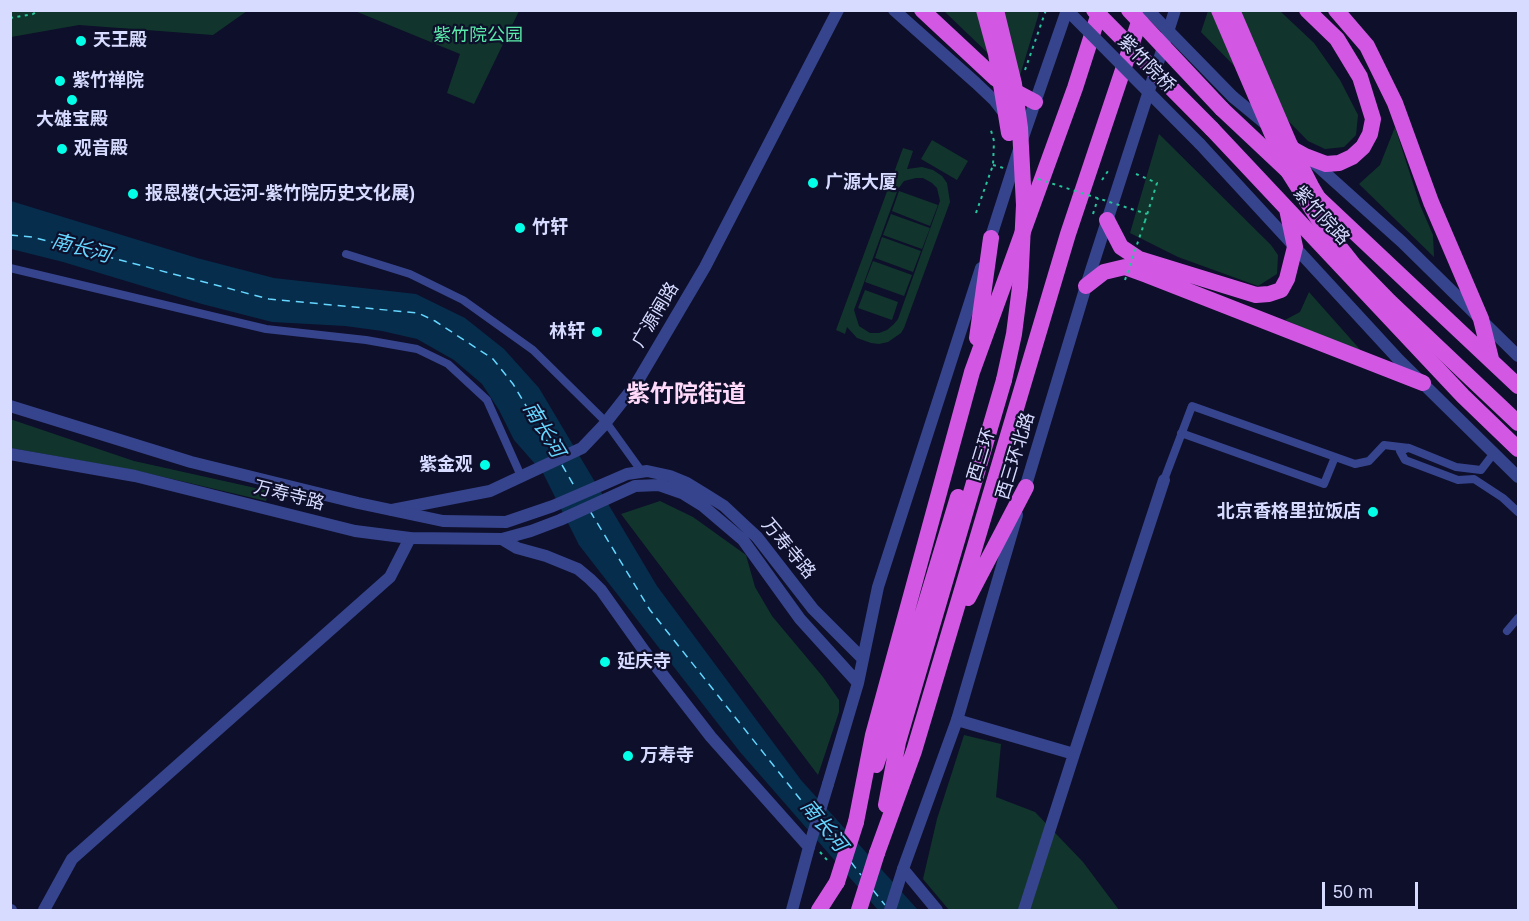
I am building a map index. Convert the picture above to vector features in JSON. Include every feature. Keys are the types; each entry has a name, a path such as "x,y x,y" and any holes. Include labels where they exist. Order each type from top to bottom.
{"highway":[{"path":"922,10 995,78 1035,102"},
{"path":"877,853 898,742 999,379 1012,249 1012,178 1009,131 1003,93 996,54 984,10"},
{"path":"856,822 1014,334 1020,287 1024,205 1022,152 1014,84 996,10"},
{"name":"紫竹院路","path":"1094,10 1212,129 1463,396 1518,448"},
{"name":"西三环","path":"828,910 856,822 873,735 972,372 1075,88 1100,10"},
{"name":"紫竹院路","path":"1129,10 1518,386"},
{"name":"西三环","path":"859,910 914,751 1068,234 1143,10"},
{"path":"1219,10 1288,171 1322,225 1353,264 1389,301 1518,423"},
{"path":"1232,10 1289,143 1331,220 1394,292 1518,408"},
{"path":"1227,103 1305,156 1326,164 1339,163 1352,157 1364,147 1373,119 1360,77 1336,39 1307,10"},
{"path":"1336,10 1367,46 1395,103 1431,202 1481,319 1491,360"},
{"path":"1100,217 1121,247 1139,259 1256,295 1281,290 1287,279 1295,247 1287,209"},
{"path":"972,372 991,238"},
{"path":"1086,286 1104,272 1125,267 1423,383"},
{"path":"950,634 1026,487"},
{"path":"819,910 837,882"}],"street":[{"name":"广源闸路","path":"392,510 490,491 582,448 606,422 636,384 705,267 838,10"},
{"path":"894,10 995,101 1022,140"},
{"path":"792,910 858,683 878,587 1022,140 1067,10"},
{"name":"紫竹院桥","path":"1067,10 1200,144 1295,247"},
{"name":"紫竹院路","path":"1148,10 1227,103"},
{"name":"西三环北路","path":"891,910 957,720 1086,286 1100,217 1123,169 1174,10"},
{"name":"紫竹院路","path":"1305,156 1402,242 1518,356"},
{"path":"1295,247 1399,360 1518,477"},
{"name":"万寿寺路","path":"10,406 190,462 443,521 506,522 553,506 627,474 648,471 670,476 687,483 724,506 757,537 813,609 863,659"},
{"name":"万寿寺路","path":"10,454 135,476 355,531 410,538 502,539 560,520 635,486 659,485 682,493 703,506 743,540 800,619 858,683"},
{"path":"1024,910 1164,480"},
{"path":"44,910 72,859 390,577 410,538"},
{"path":"502,539 517,548 546,556 578,569 590,579 711,737 809,848"},
{"path":"957,720 1074,754"},
{"path":"903,870 937,910"}],"lane":[{"path":"346,254 411,274 463,300 533,350 606,422 642,472"},
{"path":"10,268 266,329 366,340 417,349 448,364 487,400 522,476"},
{"path":"1164,480 1192,405 1355,464 1369,460 1384,445 1409,448 1456,467 1481,470"},
{"path":"1181,433 1324,484 1335,457"},
{"path":"1409,448 1400,451 1405,460 1458,480 1474,479 1503,498 1518,513"},
{"path":"1474,479 1494,453"},
{"path":"1507,631 1518,618"}],"path":[{"path":"10,18 33,14 39,10"},
{"path":"976,213 993,165 994,141 990,127"},
{"path":"993,165 1014,171"},
{"path":"1123,169 1157,183 1125,280"},
{"path":"1035,178 1147,214"},
{"path":"1098,198 1100,217"}],"green space":[{"path":"11,10 247,11 213,35 79,25 11,37"},
{"name":"紫竹院公园","path":"519,10 474,104 447,93 460,54 355,11"},
{"path":"944,11 1037,11 1039,13 1018,82"},
{"path":"1208,11 1280,11 1314,43 1340,80 1358,115 1356,135 1344,147 1325,149 1308,141 1201,32"},
{"path":"1395,127 1420,205 1433,235 1434,257 1359,184 1380,165"},
{"path":"1159,134 1271,245 1278,255 1277,274 1258,286 1178,257 1130,233"},
{"path":"932,140 968,161 957,180 921,159"},
{"path":"903,148 913,151 907,169 922,167 942,176 947,183 950,202 904,328 888,342 879,344 857,338 847,327 845,334 836,330","holes":["923,178 937,188 940,201 898,319 887,330 870,333 859,326 854,310 898,189 904,181"]},
{"path":"899,191 938,205 930,226 892,211"},
{"path":"891,214 930,228 922,249 883,235"},
{"path":"882,237 921,251 913,272 875,258"},
{"path":"873,261 912,275 904,296 865,282"},
{"path":"865,290 898,302 892,320 858,308"},
{"path":"1309,292 1364,354 1285,320 1300,312"},
{"path":"10,419 134,461 269,491 266,501 138,471 11,448"},
{"path":"660,501 693,517 746,555 755,587 772,616 823,677 839,700 839,712 818,775 621,514"},
{"path":"964,735 1001,744 996,797 1035,812 1083,862 1119,910 949,910 923,879 937,819"}],"water":[{"name":"南长河","path":"11,201 197,258 274,278 416,294 465,318 504,349 539,388 657,586 801,780 918,910 878,910 740,752 579,545 543,473 514,440 499,410 482,384 454,360 417,339 345,326 272,322 11,249"}],"ferry route":[{"path":"10,235 32,237 269,299 418,313 435,321 493,359 513,384 556,456"},
{"path":"562,465 576,489"},
{"path":"590,511 650,610 812,814"},
{"path":"821,824 840,849"},
{"path":"851,862 861,875"},
{"path":"873,890 885,905"}],"place":[{"name":"天王殿","path":"81,41"},
{"name":"紫竹禅院","path":"60,81"},
{"name":"大雄宝殿","path":"72,100"},
{"name":"观音殿","path":"62,149"},
{"name":"广源大厦","path":"813,183"},
{"name":"报恩楼(大运河-紫竹院历史文化展)","path":"133,194"},
{"name":"竹轩","path":"520,228"},
{"name":"林轩","path":"597,332"},
{"name":"紫金观","path":"485,465"},
{"name":"北京香格里拉饭店","path":"1373,512"},
{"name":"延庆寺","path":"605,662"},
{"name":"万寿寺","path":"628,756"}],"district":[{"name":"紫竹院街道","path":"686,395"}]}
